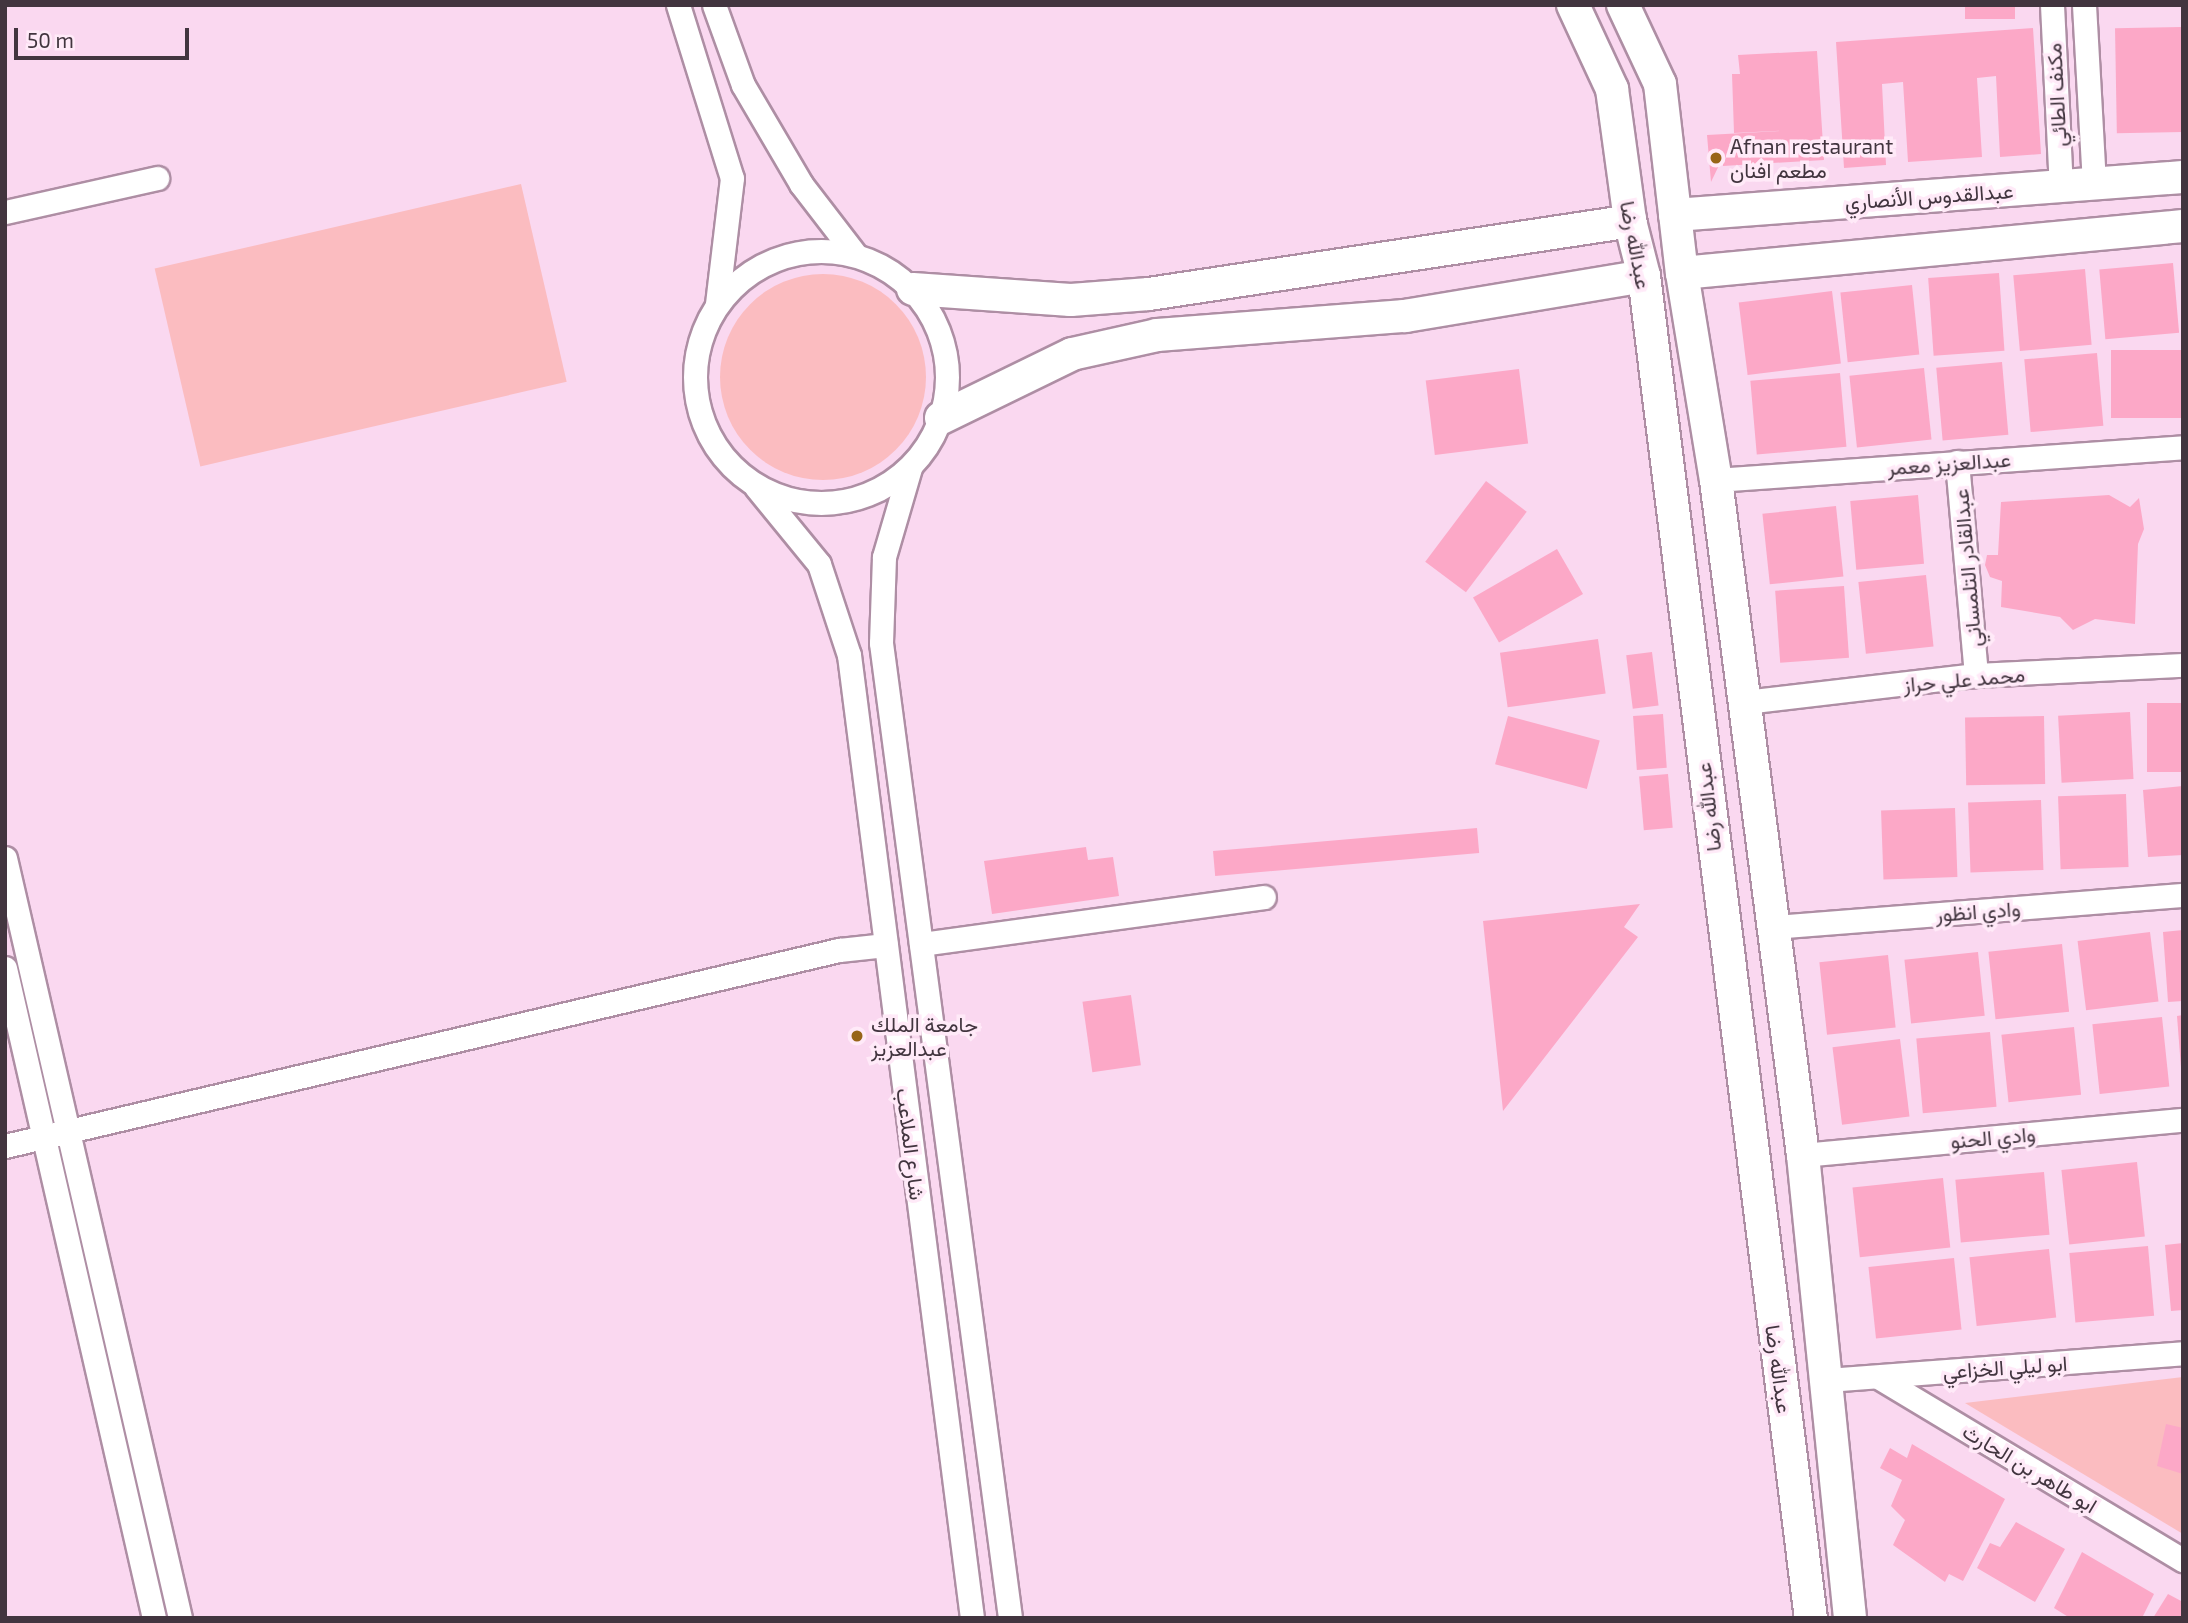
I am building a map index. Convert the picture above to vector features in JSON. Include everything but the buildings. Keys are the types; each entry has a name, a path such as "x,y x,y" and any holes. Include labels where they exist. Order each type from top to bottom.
{"street":[{"path":"678,5 732,178 717,304"},
{"path":"714,5 743,85 800,184 855,254"},
{"name":"عبدالله رضا","path":"1573,5 1612,89 1630,221 1644,276 1811,1618"},
{"name":"عبدالله رضا","path":"1623,5 1660,84 1682,273 1716,480 1774,926 1802,1155 1852,1617"},
{"name":"مكنف الطائي","path":"2052,5 2061,186"},
{"name":"مكنف الطائي","path":"2084,5 2094,182"},
{"name":"عبدالقدوس الأنصاري","path":"1675,215 2183,177"},
{"path":"5,212 157,178"},
{"path":"913,289 1072,300 1149,294 1630,221"},
{"path":"1682,273 2183,226"},
{"path":"816,249 855,254 886,268 913,289 933,317 945,350 947,384 941,418 910,468 876,492 836,504 795,502 756,487 724,460 708,433 694,383 699,341 717,304 744,275 778,257 816,249"},
{"path":"941,418 1072,354 1157,335 1405,316 1644,276"},
{"name":"عبدالعزيز معمر","path":"1716,480 2183,447"},
{"name":"عبدالقادر التلمساني","path":"1957,462 1976,675"},
{"name":"شارع الملاعب","path":"910,468 884,557 881,643 1010,1618"},
{"name":"شارع الملاعب","path":"756,487 818,564 849,655 972,1618"},
{"name":"محمد علي حراز","path":"1745,702 1976,675 2183,665"},
{"path":"5,858 180,1618"},
{"name":"وادي انظور","path":"1774,926 2183,895"},
{"path":"921,944 1264,897"},
{"path":"5,1146 839,950 886,945"},
{"path":"5,968 154,1618"},
{"name":"وادي الحنو","path":"1802,1155 2183,1120"},
{"name":"ابو ليلي الخزاعي","path":"1827,1380 2183,1353"},
{"name":"ابو طاهر بن الحارث","path":"1878,1377 2183,1560"},
{"path":"1819,1618 1852,1617"}],"shaded area":[{"path":"521,184 567,382 200,466 155,269"},
{"path":"823,274 862,282 880,291 896,304 909,320 918,338 926,377 918,416 909,434 896,450 880,463 862,472 823,480 784,472 766,463 750,450 737,434 728,416 720,377 728,338 737,320 750,304 766,291 784,282"},
{"path":"2183,1377 2183,1534 1965,1403"}],"place":[{"name":"Afnan restaurant مطعم افنان","path":"1716,158"},
{"name":"جامعة الملك عبدالعزيز","path":"857,1036"}]}
